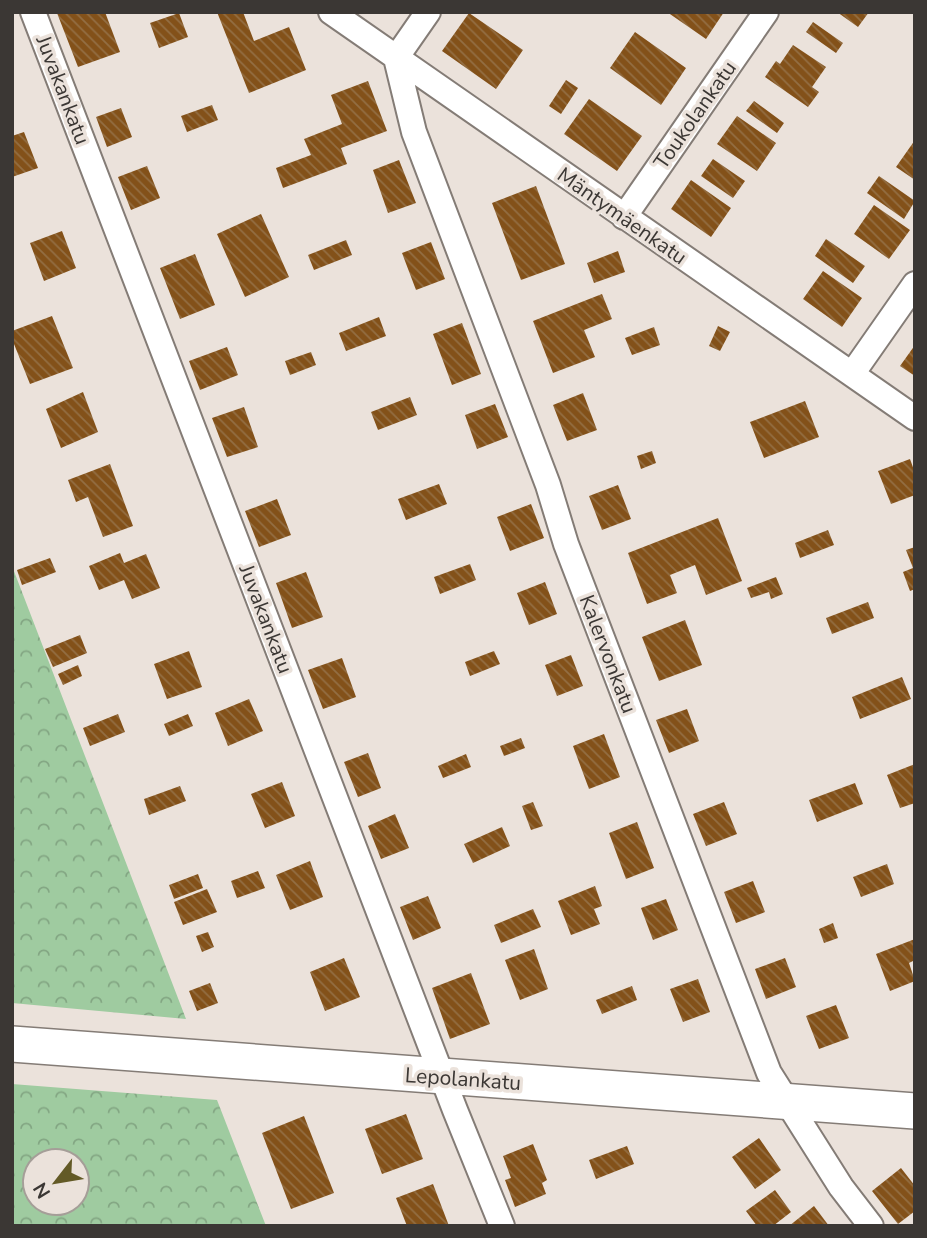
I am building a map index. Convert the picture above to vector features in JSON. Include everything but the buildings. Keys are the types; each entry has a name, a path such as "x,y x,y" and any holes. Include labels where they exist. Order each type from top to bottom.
{"main road":[{"name":"Lepolankatu","path":"12,1044 915,1111"}],"street":[{"name":"Juvakankatu","path":"33,12 502,1226"},
{"name":"Mäntymäenkatu","path":"331,12 915,418"},
{"path":"396,58 428,12"},
{"name":"Toukolankatu","path":"624,217 766,12"},
{"name":"Kalervonkatu","path":"396,58 414,132 548,485 566,544 769,1073 841,1187 871,1226"},
{"path":"852,374 915,284"}],"green space":[{"path":"12,566 186,1019 12,1003"},
{"path":"12,1084 217,1100 266,1226 12,1226"}]}
